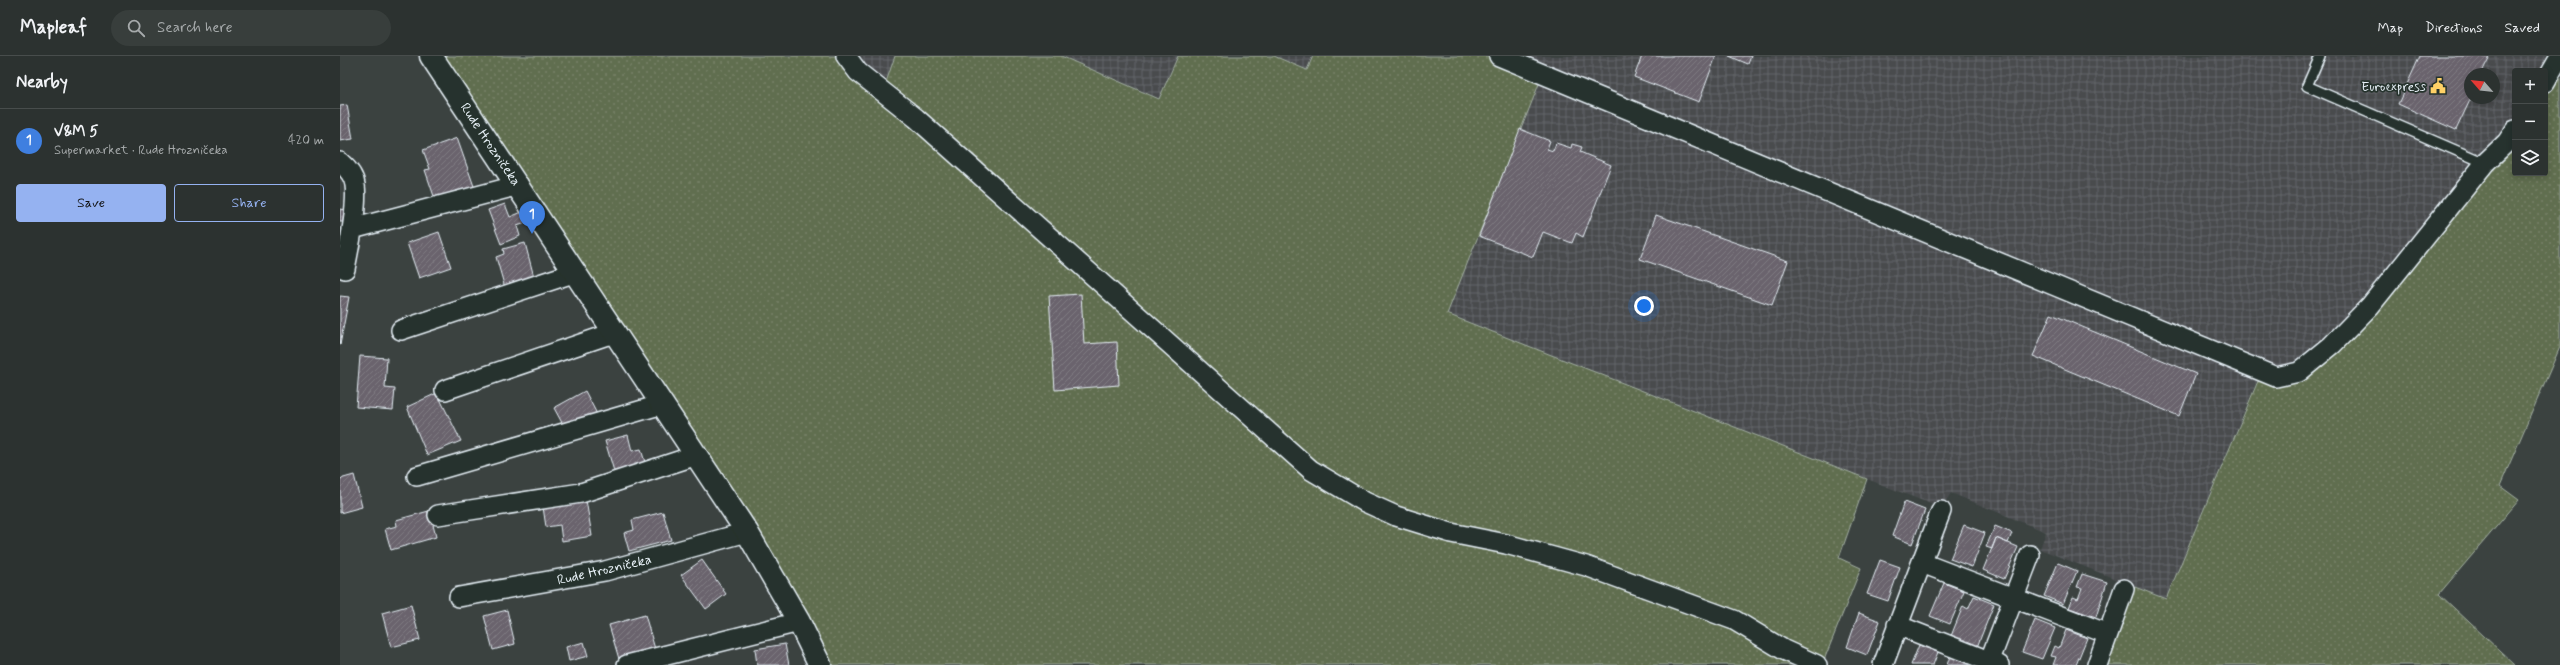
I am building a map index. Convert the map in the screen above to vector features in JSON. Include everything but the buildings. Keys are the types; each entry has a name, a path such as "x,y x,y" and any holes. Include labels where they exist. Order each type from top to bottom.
{"street":[{"name":"Rude Hrozničeka","path":"431,56 519,185 747,532 799,622 820,665"},
{"path":"846,56 858,72 916,118 1311,470 1365,502 1396,516 1451,533 1506,544 1586,566 1734,620 1784,650 1817,665"},
{"path":"1499,56 2276,377 2299,372 2338,340 2370,306 2485,163 2507,142 2512,134"},
{"path":"2548,77 2560,56"},
{"path":"340,162 349,169 355,184 352,229 345,269"},
{"path":"352,229 519,185"},
{"path":"401,330 576,272"},
{"path":"445,390 616,332"},
{"path":"417,476 663,404"},
{"path":"438,514 580,493 697,455"},
{"path":"1883,665 1941,511"},
{"name":"Rude Hrozničeka","path":"459,597 606,571 747,532"},
{"path":"1897,625 1992,664 2030,555"},
{"path":"1922,564 2014,600 2108,634"},
{"path":"2096,665 2124,589"},
{"path":"627,665 799,622"}],"lane":[{"path":"2320,56 2307,86 2485,163"}],"shaded area":[{"path":"846,56 895,56 883,92"},
{"path":"1061,56 1178,56 1159,99"},
{"path":"1274,56 1313,56 1308,70"},
{"path":"1499,56 2560,56 2548,68 2512,68 2512,133 2299,372 2257,381 2166,599 2040,549 2046,532 1951,493 1941,508 1447,314 1520,129"}],"green space":[{"path":"435,56 846,56 883,91 895,56 1061,56 1159,99 1178,56 1274,56 1307,70 1313,56 1499,56 1543,74 1447,314 1867,479 1839,558 1861,568 1822,665 823,665"},
{"path":"2560,56 2560,347 2500,486 2519,500 2439,594 2515,665 2097,665 2127,584 2166,599 2258,381 2299,372 2512,133 2512,176 2548,176 2548,77"}],"place":[{"name":"Euroexpress","path":"2438,86"},
{"name":"V&M 5","path":"532,234"}]}
